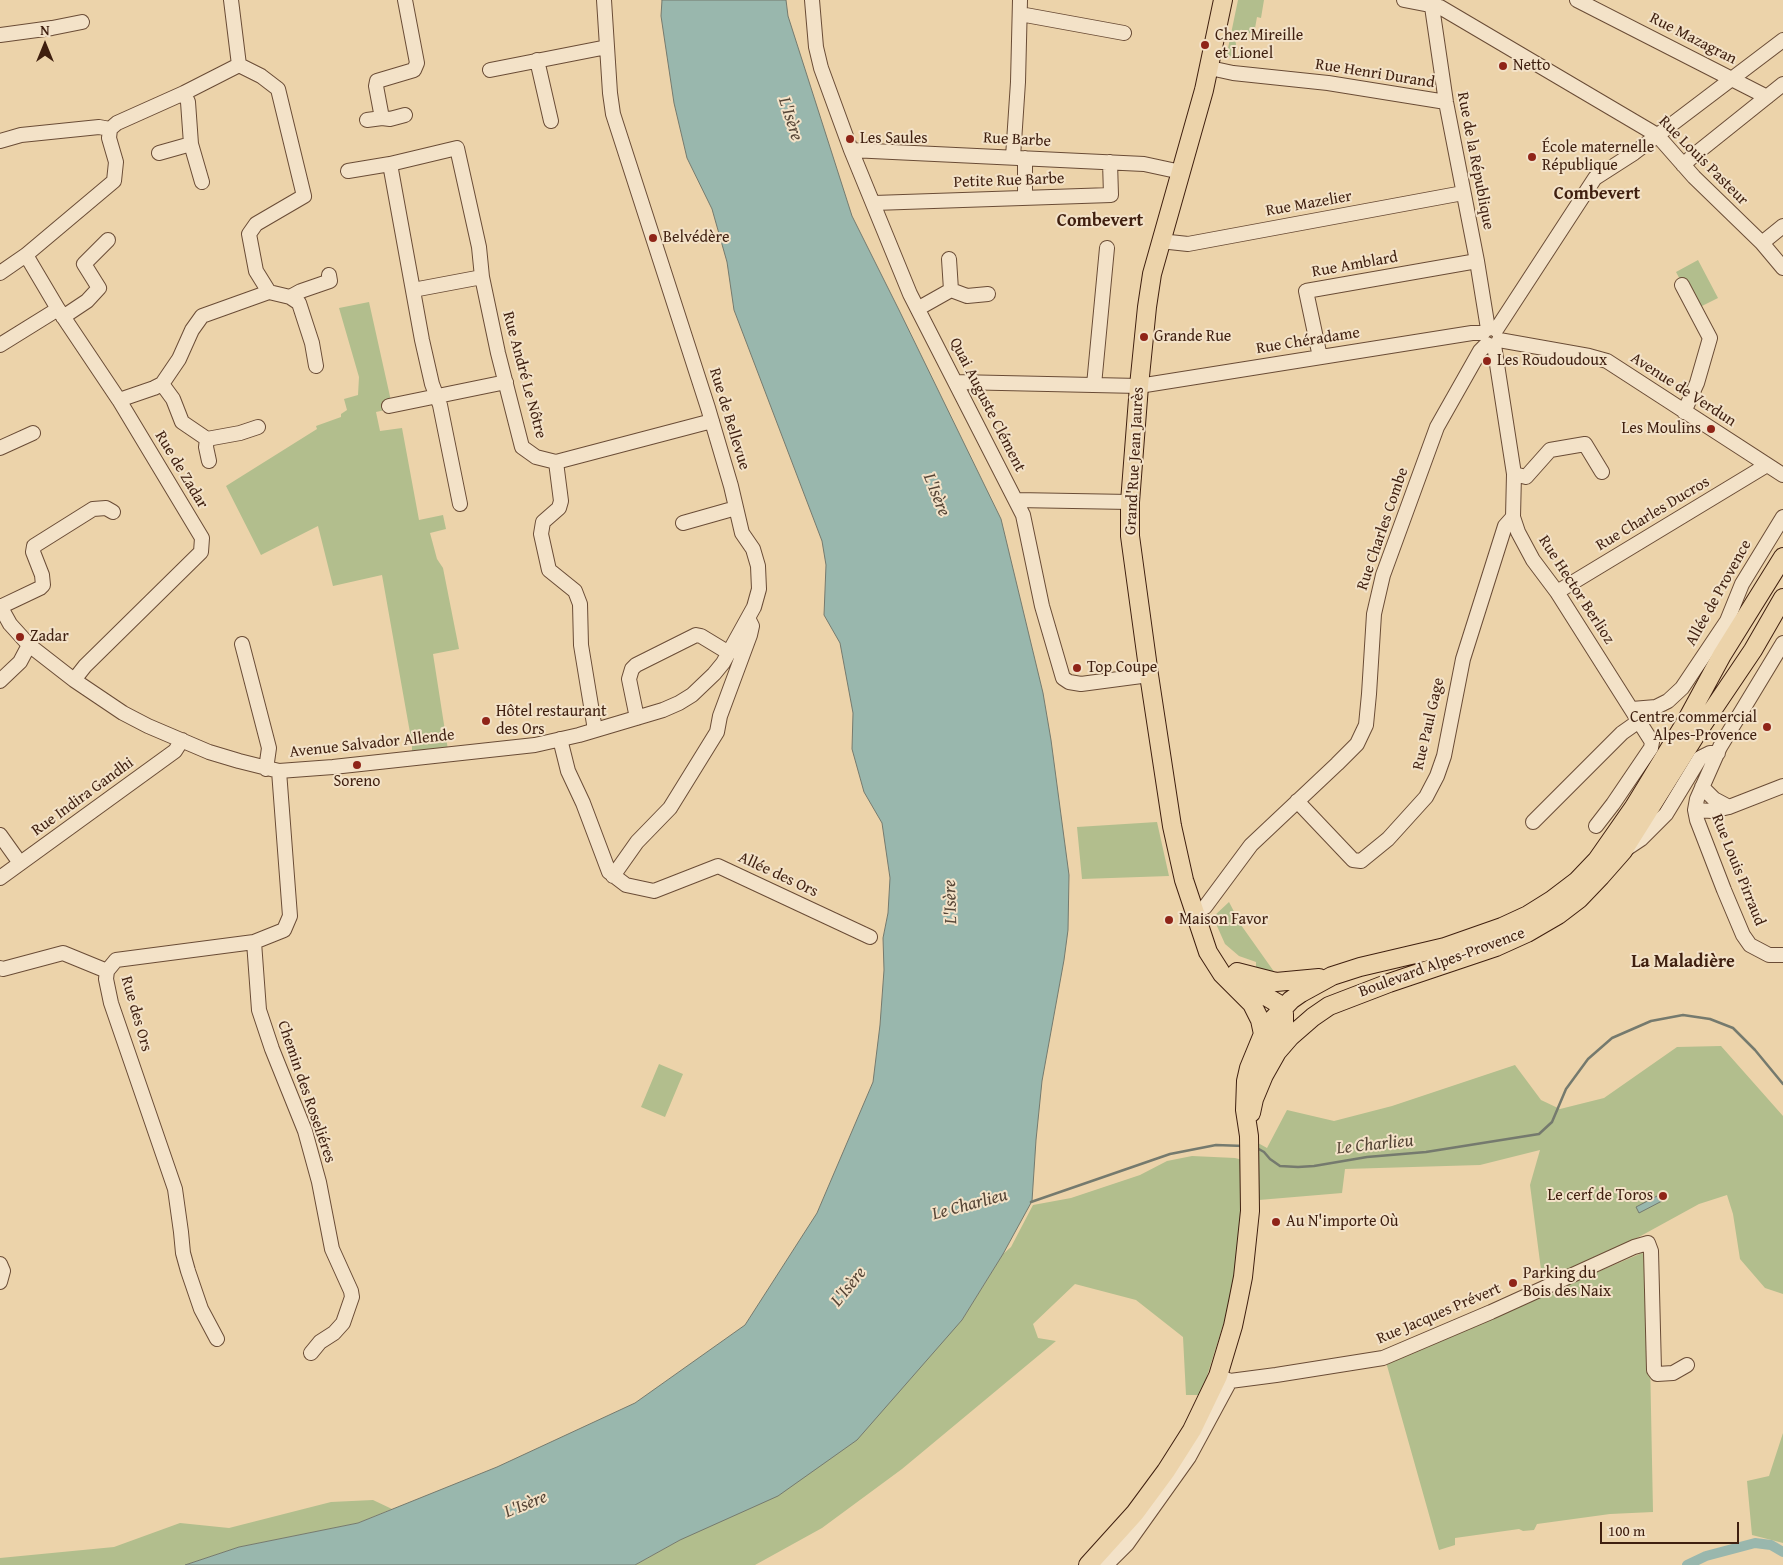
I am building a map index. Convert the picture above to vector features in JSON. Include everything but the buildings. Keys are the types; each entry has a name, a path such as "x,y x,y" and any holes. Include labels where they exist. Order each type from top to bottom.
{"main road":[{"name":"Grand'Rue Jean Jaurès","path":"1196,918 1184,880 1172,826 1130,536 1130,502 1139,386 1152,274 1210,68 1223,0"},
{"name":"Boulevard Alpes-Provence","path":"1249,1136 1245,1110 1246,1081 1249,1068 1263,1034 1282,1009 1301,992 1332,976 1360,967 1445,947 1502,928 1552,900 1577,881 1597,860 1634,807 1684,725 1722,655 1783,557"},
{"name":"Boulevard Alpes-Provence","path":"1264,1074 1290,1037 1313,1016 1329,1006 1496,947 1527,933 1558,915 1579,899 1623,851 1752,650 1783,598"},
{"path":"1088,1565 1119,1532 1166,1472 1224,1378 1243,1277 1250,1211 1249,1136 1251,1112 1254,1098 1264,1074 1267,1055 1284,1029 1284,1021 1282,1009 1277,1003 1247,985 1220,957 1196,918"},
{"path":"1196,918 1208,952 1218,969 1252,1004 1256,1010 1263,1034"},
{"path":"1232,970 1276,982 1332,976"}],"street":[{"path":"231,0 239,64"},
{"path":"382,118 376,86 377,81 414,70 417,63 405,0"},
{"name":"Rue de Bellevue","path":"560,739 637,718 679,703 692,695 714,674 729,654 754,607 759,589 758,566 753,549 742,533 731,486 712,421 619,135 610,93 604,0"},
{"name":"Quai Auguste Clément","path":"812,0 816,47 821,68 851,150 910,294 919,308 927,328 1023,515 1042,606 1063,678 1069,682 1081,684 1149,675"},
{"name":"Rue Louis Pasteur","path":"1404,0 1431,2 1657,135 1683,166 1762,243 1783,268"},
{"name":"Rue Mazagran","path":"1577,0 1767,97"},
{"name":"Rue de la République","path":"1431,2 1446,102 1491,337"},
{"path":"1025,198 1019,158 1018,82 1020,7 1124,33"},
{"path":"0,35 82,22"},
{"name":"Rue Charles Combe","path":"1196,918 1251,845 1356,744 1366,725 1374,614 1383,575 1436,427 1480,351 1595,178 1634,153 1783,40"},
{"path":"490,70 607,47"},
{"path":"537,60 551,121"},
{"path":"0,273 26,256 114,182 116,162 109,138 110,129 116,123 239,64"},
{"path":"239,64 261,76 278,89 304,196 256,224 249,234 256,271 269,292"},
{"name":"Rue Henri Durand","path":"1210,68 1232,73 1328,84 1446,102"},
{"path":"1683,166 1783,84"},
{"path":"184,92 188,102 191,144 202,182"},
{"path":"367,120 390,119 406,115"},
{"path":"0,141 21,135 99,127 110,129"},
{"path":"159,153 191,144"},
{"name":"Rue André Le Nôtre","path":"390,164 457,148 479,247 482,276 498,352 522,447 536,457 556,462"},
{"name":"Rue Barbe","path":"851,150 1144,164 1181,172"},
{"name":"Petite Rue Barbe","path":"874,203 1111,195 1110,162"},
{"path":"348,172 390,164 432,384 440,405 460,504"},
{"name":"Rue Mazelier","path":"1160,241 1188,244 1463,194"},
{"path":"1762,243 1783,226"},
{"path":"0,346 87,301 99,288 84,264 108,240"},
{"path":"1094,385 1107,248"},
{"name":"Rue de Zadar","path":"26,256 61,313 119,400 202,538 201,552 85,666 74,680"},
{"path":"949,258 951,290"},
{"name":"Rue Amblard","path":"1320,357 1306,291 1477,262"},
{"path":"290,297 330,281 329,275"},
{"path":"413,290 482,276"},
{"path":"1682,285 1710,338 1697,383 1684,412"},
{"path":"919,308 951,290 967,296 988,294"},
{"path":"119,400 162,384 179,359 192,330 202,316 269,292 290,297 299,303 312,343 316,366"},
{"name":"Rue Chéradame","path":"956,382 1139,386 1472,333 1491,337"},
{"name":"Avenue de Verdun","path":"1491,337 1607,361 1783,476"},
{"name":"Rue Hector Berlioz","path":"1491,337 1514,474 1513,517 1518,532 1533,560 1557,592 1652,742 1652,748 1596,826"},
{"path":"389,406 506,382"},
{"path":"162,384 173,399 182,422 208,439 240,433 258,427"},
{"path":"595,730 581,645 580,604 575,591 549,570 541,534 543,522 559,508 561,501 556,462 712,421"},
{"path":"0,448 32,433"},
{"path":"208,439 206,447 209,462"},
{"path":"1514,474 1526,477 1550,450 1586,444 1602,472"},
{"name":"Rue Charles Ducros","path":"1557,592 1767,465"},
{"path":"1016,500 1130,502"},
{"path":"0,606 43,585 42,575 33,552 34,546 93,509 106,508 113,512"},
{"path":"683,523 736,508"},
{"name":"Rue Paul Gage","path":"1297,801 1353,860 1361,861 1388,839 1426,797 1437,776 1444,756 1463,659 1504,526 1513,517"},
{"name":"Allée de Provence","path":"1635,715 1668,701 1682,688 1727,621 1742,584 1783,517"},
{"name":"Avenue Salvador Allende","path":"0,606 10,624 29,645 74,680 123,713 209,752 272,770 333,767 535,745 560,739"},
{"path":"560,739 568,771 583,803 609,872 613,876 637,842 670,808 717,732 720,716 750,635 752,626 748,619"},
{"path":"637,718 629,679 632,669 636,665 696,635 701,636 729,654"},
{"name":"Rue Louis Pirraud","path":"1776,955 1750,945 1743,935 1724,890 1695,810 1697,799 1719,750 1783,643"},
{"name":"Rue des Ors","path":"217,1339 201,1309 188,1271 183,1253 175,1189 111,1003 106,979 107,971 116,960 254,942 284,930 290,916 269,748 242,644"},
{"path":"0,681 20,662 29,645"},
{"path":"1533,822 1622,733 1635,715"},
{"name":"Rue Indira Gandhi","path":"0,878 175,751 182,740"},
{"path":"1623,851 1641,839 1666,814 1700,758 1719,750"},
{"path":"1695,810 1712,811 1783,786"},
{"path":"1702,787 1714,799 1729,806"},
{"path":"0,835 20,863"},
{"name":"Allée des Ors","path":"613,876 626,885 654,891 718,866 870,937"},
{"name":"Chemin des Roseliéres","path":"254,942 259,1010 272,1049 305,1131 319,1182 332,1249 351,1290 352,1297 343,1323 334,1333 320,1342 311,1353"},
{"path":"0,968 3,969 63,953 107,971"},
{"name":"Rue Jacques Prévert","path":"1224,1378 1276,1375 1383,1358 1491,1312 1634,1247 1648,1243 1651,1251 1654,1370 1657,1374 1673,1373 1687,1365"},
{"path":"0,1264 3,1275 0,1282"},
{"path":"1106,1565 1127,1544 1184,1464 1209,1421 1224,1378"}],"green space":[{"path":"1238,0 1264,0 1261,18 1257,17 1254,34 1237,31 1235,58 1223,55 1221,52 1227,53"},
{"path":"1698,260 1718,298 1696,309 1676,272"},
{"path":"369,302 391,401 385,410 376,412 380,431 402,428 419,520 443,515 446,529 430,533 437,559 443,568 459,649 433,654 448,750 412,754 412,744 382,575 333,586 318,526 261,555 226,486 317,429 316,426 341,417 341,414 347,410 344,399 358,395 359,377 339,308"},
{"path":"1157,822 1169,876 1082,879 1077,827"},
{"path":"1229,902 1241,925 1275,973 1256,972 1256,962 1239,956 1225,944 1213,917"},
{"path":"1721,1046 1783,1116 1783,1294 1765,1288 1740,1259 1733,1214 1727,1195 1699,1204 1606,1255 1543,1285 1530,1185 1540,1150 1480,1165 1345,1169 1342,1193 1247,1201 1236,1254 1239,1256 1231,1300 1201,1395 1186,1395 1183,1337 1136,1300 1075,1284 1033,1324 1038,1338 1056,1341 902,1469 822,1528 755,1565 635,1565 680,1540 962,1320 1003,1254 1011,1247 1033,1205 1071,1198 1140,1175 1167,1161 1192,1156 1235,1158 1259,1164 1258,1143 1267,1148 1287,1110 1334,1121 1392,1106 1515,1065 1541,1100 1560,1109 1604,1098 1677,1047"},
{"path":"659,1064 683,1074 665,1117 641,1107"},
{"path":"1642,1253 1648,1256 1653,1512 1610,1514 1537,1524 1534,1530 1523,1531 1519,1529 1455,1538 1455,1545 1439,1550 1386,1362"},
{"path":"1783,1433 1783,1543 1752,1535 1747,1481 1769,1476"},
{"path":"373,1500 392,1509 358,1523 239,1547 185,1565 0,1565 0,1558 114,1547 180,1523 229,1528 331,1502"}],"water":[{"name":"L'Isère","path":"662,0 786,0 788,16 852,216 1001,519 1043,693 1069,875 1068,930 1042,1081 1032,1201 1003,1254 962,1320 857,1440 778,1496 680,1540 635,1565 185,1565 239,1547 358,1523 497,1467 635,1403 745,1325 817,1213 873,1082 880,1025 884,970 883,938 888,913 890,878 882,823 864,792 852,749 853,713 840,643 824,615 826,565 822,541 734,310 727,262 712,209 687,158 674,103 661,16"},
{"path":"1659,1195 1662,1201 1639,1213 1636,1207"}],"waterway":[{"name":"Le Charlieu","path":"1257,1148 1280,1166 1298,1167 1367,1157 1426,1152 1539,1134 1552,1122 1566,1089 1588,1059 1612,1038 1651,1021 1683,1015 1710,1019 1733,1028 1755,1050 1783,1084"},
{"name":"Le Charlieu","path":"1031,1202 1170,1154 1216,1145 1244,1146"},
{"path":"1687,1565 1706,1556 1755,1543 1771,1545 1783,1552"}],"place":[{"name":"Chez Mireille et Lionel","path":"1205,45"},
{"name":"Netto","path":"1503,66"},
{"name":"Les Saules","path":"850,139"},
{"name":"École maternelle République","path":"1532,157"},
{"name":"Belvédère","path":"653,238"},
{"name":"Grande Rue","path":"1144,337"},
{"name":"Les Roudoudoux","path":"1487,361"},
{"name":"Les Moulins","path":"1711,429"},
{"name":"Zadar","path":"20,637"},
{"name":"Top Coupe","path":"1077,668"},
{"name":"Hôtel restaurant des Ors","path":"486,721"},
{"name":"Centre commercial Alpes-Provence","path":"1767,727"},
{"name":"Soreno","path":"357,765"},
{"name":"Maison Favor","path":"1169,920"},
{"name":"Le cerf de Toros","path":"1663,1196"},
{"name":"Au N'importe Où","path":"1276,1222"},
{"name":"Parking du Bois des Naix","path":"1513,1283"}],"district":[{"name":"Combevert","path":"1597,194"},
{"name":"Combevert","path":"1100,221"},
{"name":"La Maladière","path":"1683,962"}]}
